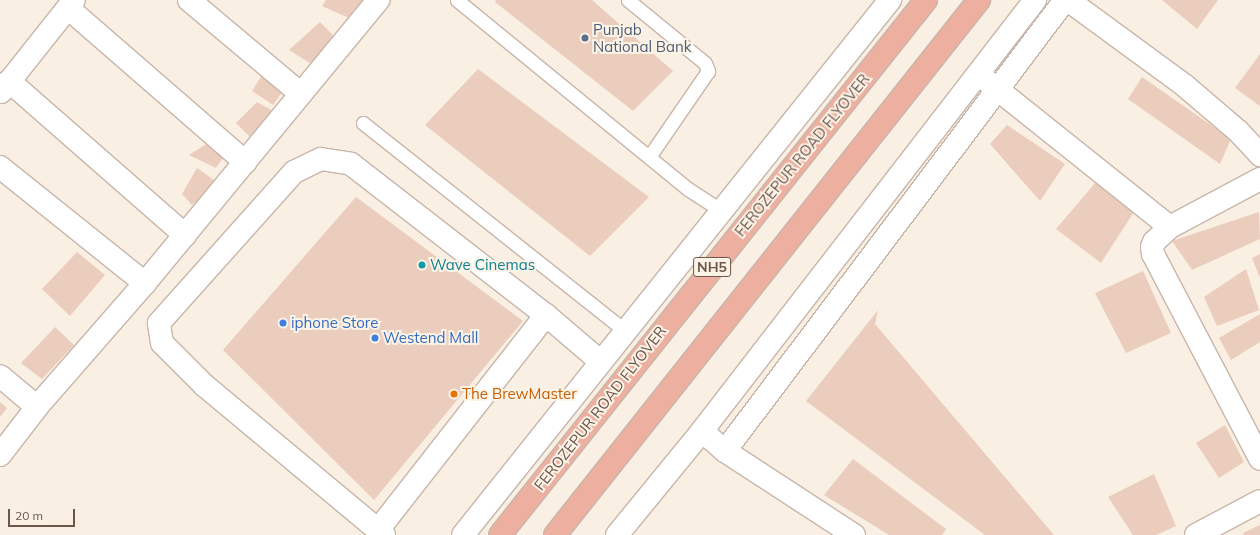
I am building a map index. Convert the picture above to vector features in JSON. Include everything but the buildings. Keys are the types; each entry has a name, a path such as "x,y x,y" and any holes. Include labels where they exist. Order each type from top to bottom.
{"highway":[{"name":"FEROZEPUR ROAD FLYOVER","path":"500,535 926,0"},
{"name":"NH5","path":"555,535 979,0"}],"street":[{"path":"189,0 301,94"},
{"path":"0,455 37,407 145,283 378,0"},
{"path":"463,535 625,330 890,0"},
{"path":"617,535 702,431 1035,0"},
{"path":"725,451 1066,0 1184,85 1238,131 1260,155"},
{"path":"185,235 5,87 71,4 245,162"},
{"path":"978,74 1170,227"},
{"path":"546,316 381,533 204,385 162,343 159,322 294,172 321,159 351,164 546,316 601,362"},
{"path":"0,167 145,283"},
{"path":"1260,179 1170,227 1154,242 1152,247 1154,254 1260,459"},
{"path":"0,376 37,407"},
{"path":"702,431 725,451 854,535"},
{"path":"1196,535 1260,501"}],"lane":[{"path":"457,0 688,189 722,211"},
{"path":"628,0 705,63 708,71 649,157"},
{"path":"363,123 625,330"}],"place":[{"name":"Punjab National Bank","path":"585,38"},
{"name":"Wave Cinemas","path":"422,265"},
{"name":"iphone Store","path":"283,323"},
{"name":"Westend Mall","path":"375,338"},
{"name":"The BrewMaster","path":"454,394"}]}
